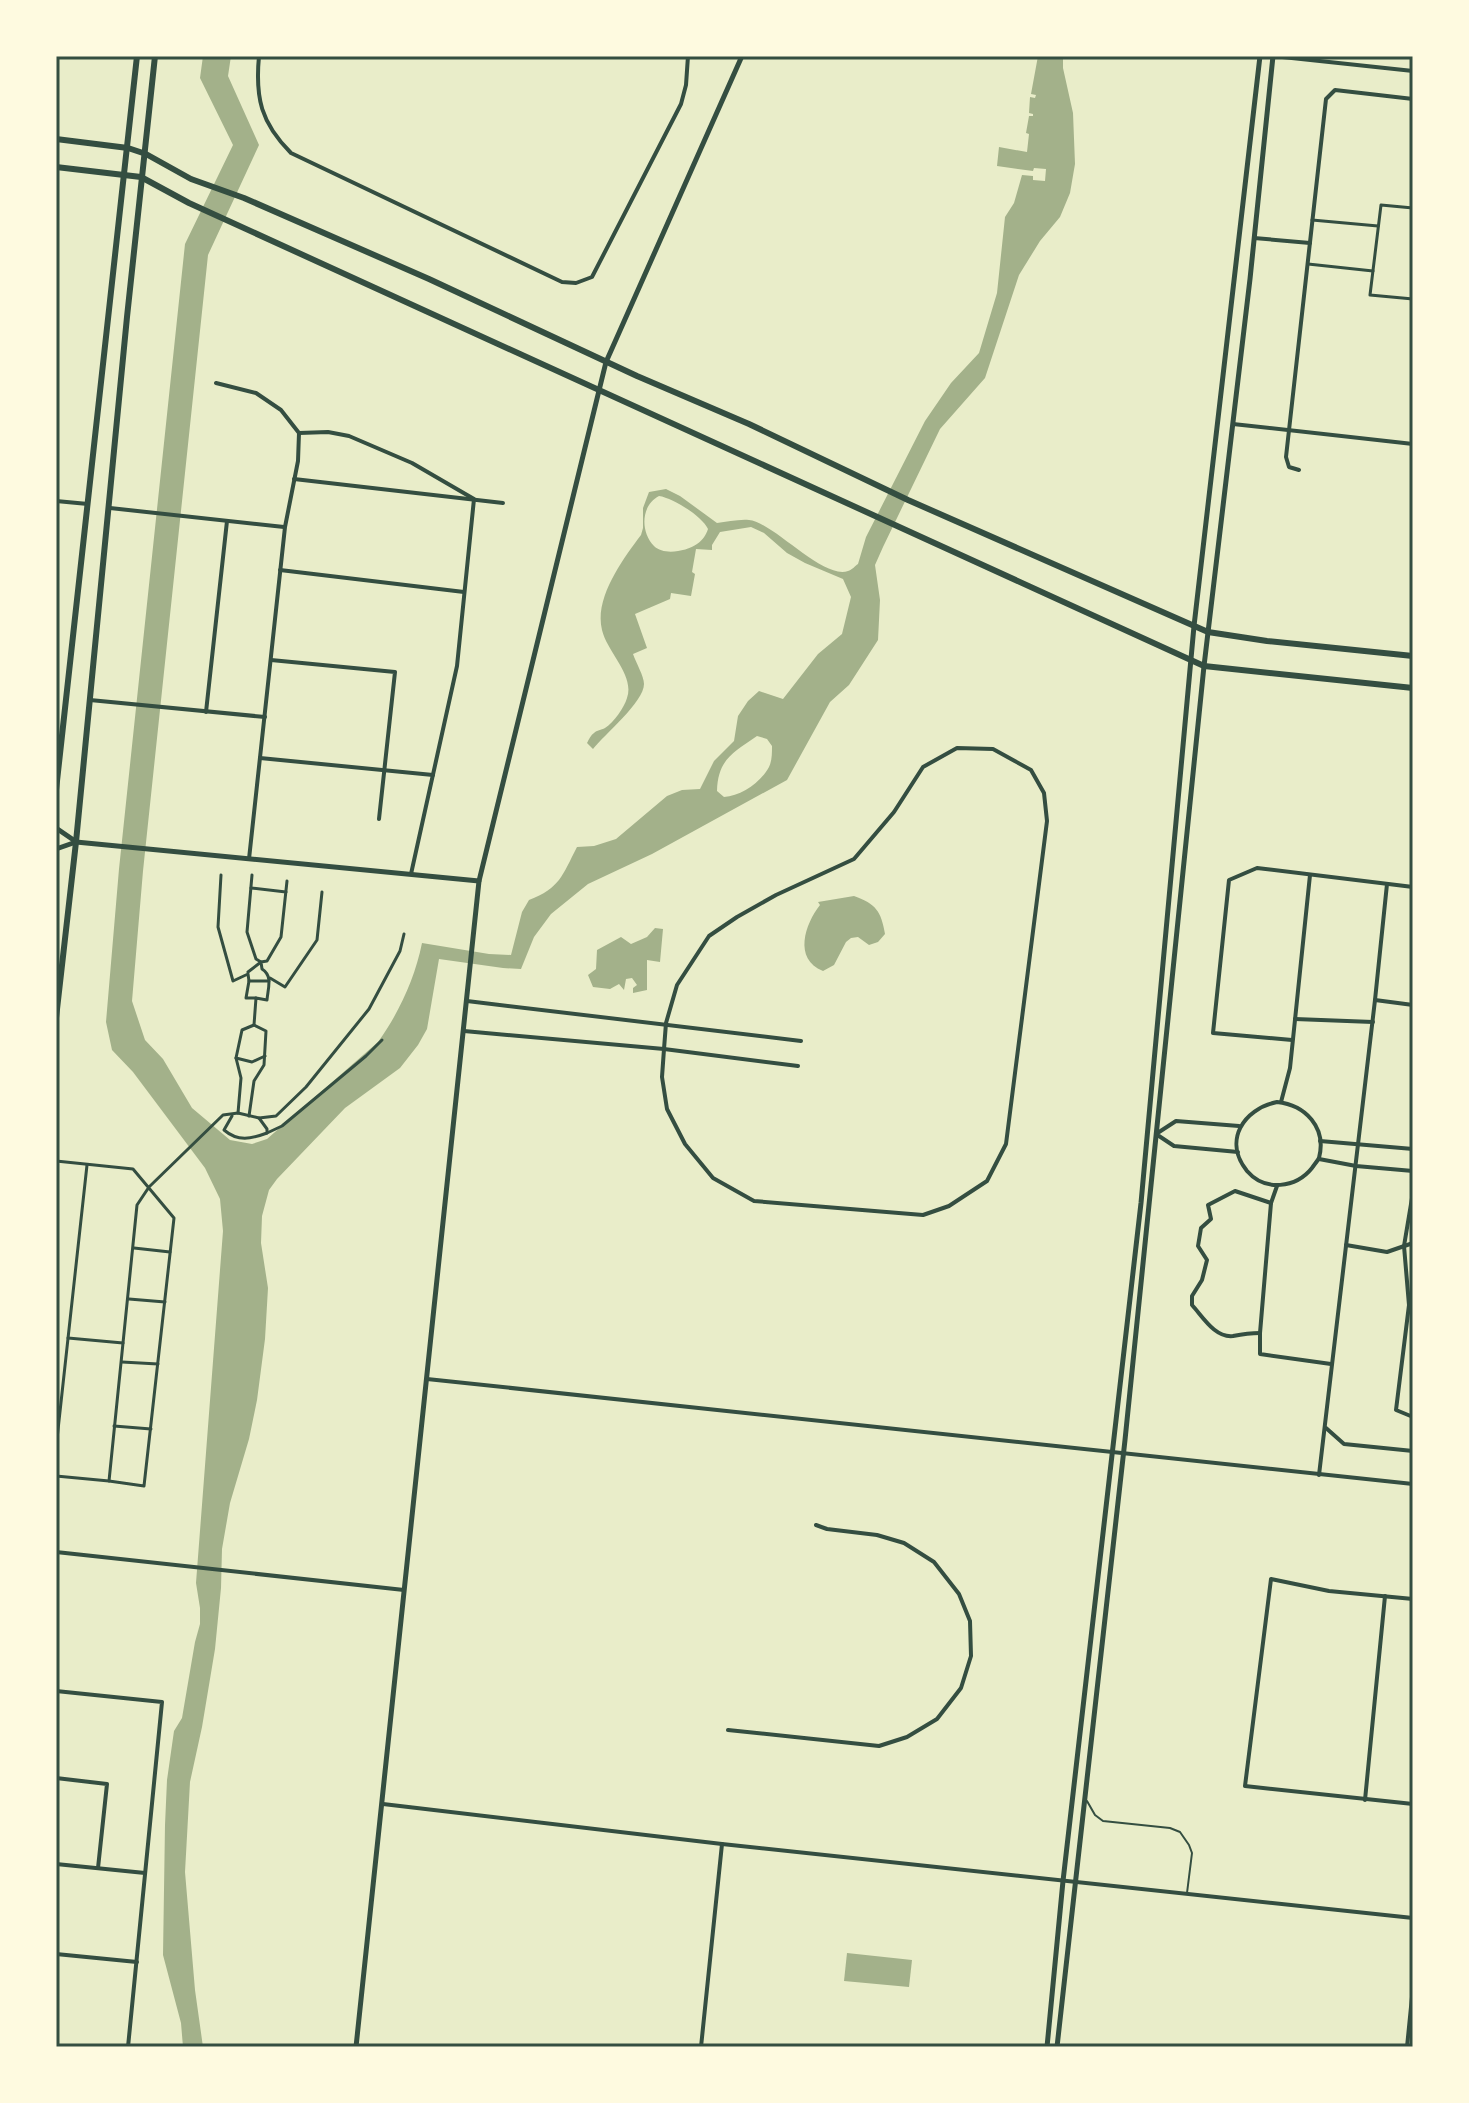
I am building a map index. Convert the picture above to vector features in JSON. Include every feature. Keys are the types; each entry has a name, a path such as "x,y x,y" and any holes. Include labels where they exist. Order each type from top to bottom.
{"main road":[{"path":"56,790 137,56"},
{"path":"56,1018 155,56"},
{"path":"356,2047 479,881 606,362 742,56"},
{"path":"1047,2047 1063,1881 1143,1187 1194,626 1260,56"},
{"path":"1057,2047 1123,1455 1204,666 1273,56"},
{"path":"56,139 128,148 146,154 191,179 244,198 429,279 908,500 1208,632 1413,656"},
{"path":"56,167 141,177 189,203 1204,666 1413,688"},
{"path":"56,828 76,842"},
{"path":"56,849 76,842 479,881"}],"street":[{"path":"259,56 259,102 267,125 291,153 562,282 576,283 592,277 681,104 688,56"},
{"path":"1273,56 1413,71"},
{"path":"1299,470 1289,467 1286,457 1326,99 1335,90 1413,99"},
{"path":"1413,208 1381,205 1370,295 1413,299"},
{"path":"1312,220 1378,226"},
{"path":"1254,238 1310,243"},
{"path":"1308,264 1373,271"},
{"path":"216,383 256,393 281,410 299,433 298,461 285,527 249,859"},
{"path":"1233,424 1413,444"},
{"path":"299,433 328,432 349,436 412,463 474,499"},
{"path":"294,479 503,503"},
{"path":"411,874 457,666 474,499"},
{"path":"56,501 88,504"},
{"path":"107,508 285,527"},
{"path":"206,712 227,521"},
{"path":"280,570 464,592"},
{"path":"271,660 395,672 379,819"},
{"path":"90,700 265,717"},
{"path":"957,748 993,749 1031,770 1044,793 1047,821 1006,1144 987,1181 949,1206 923,1215 754,1201 713,1178 685,1144 667,1109 662,1077 666,1023 677,985 709,936 776,895 854,859 894,812 923,767 957,748"},
{"path":"260,758 433,775"},
{"path":"1292,1040 1213,1033 1229,880 1257,868 1413,887"},
{"path":"221,875 218,927 226,959 233,981 248,974"},
{"path":"252,875 247,932 256,959 261,962 270,979 267,1000 246,998 248,971 261,962 267,961 281,937 287,881"},
{"path":"1281,1102 1290,1068 1310,875"},
{"path":"1319,1475 1387,884"},
{"path":"251,888 286,892"},
{"path":"249,981 270,979 285,987 317,940 322,892"},
{"path":"109,1481 137,1205 149,1187 223,1115 276,1116 306,1087 369,1009 400,951 404,934"},
{"path":"254,1025 256,998"},
{"path":"1375,1000 1413,1005"},
{"path":"467,1001 801,1041"},
{"path":"1295,1019 1373,1022"},
{"path":"249,1116 254,1081 264,1065 266,1031 254,1025 242,1030 236,1058 241,1078 236,1113 224,1130 241,1139 255,1138 282,1126 382,1040"},
{"path":"464,1031 664,1049 798,1066"},
{"path":"236,1058 252,1062 265,1056"},
{"path":"1281,1102 1301,1109 1310,1117 1317,1128 1319,1159 1299,1180 1278,1185 1265,1183 1245,1168 1237,1144 1241,1126 1253,1111 1264,1104 1281,1102"},
{"path":"259,1118 267,1133"},
{"path":"1238,1152 1174,1146 1156,1134 1176,1121 1241,1126"},
{"path":"1319,1141 1413,1149"},
{"path":"1319,1159 1413,1171"},
{"path":"56,1161 133,1169 174,1218 144,1486 56,1476"},
{"path":"56,1448 87,1164"},
{"path":"1278,1185 1271,1203 1260,1354 1331,1364"},
{"path":"1260,1333 1219,1334 1192,1305 1192,1296 1202,1280 1207,1260 1198,1246 1201,1228 1211,1219 1208,1205 1235,1191 1271,1203"},
{"path":"1413,1192 1404,1246 1409,1305 1396,1410 1413,1417"},
{"path":"1346,1245 1387,1252 1413,1243"},
{"path":"133,1247 170,1252"},
{"path":"127,1299 165,1302"},
{"path":"68,1338 123,1343"},
{"path":"121,1362 158,1364"},
{"path":"427,1379 1413,1484"},
{"path":"114,1426 151,1429"},
{"path":"1324,1427 1344,1444 1413,1451"},
{"path":"728,1730 879,1746 907,1737 937,1719 961,1688 971,1656 970,1621 959,1594 934,1562 904,1543 877,1535 816,1525"},
{"path":"56,1552 405,1590"},
{"path":"1413,1599 1329,1591 1271,1579 1245,1786 1413,1804"},
{"path":"1365,1800 1385,1596"},
{"path":"56,1691 162,1702 128,2047"},
{"path":"56,1778 107,1784 98,1868"},
{"path":"383,1804 722,1844 1413,1918"},
{"path":"701,2047 722,1844"},
{"path":"56,1864 146,1873"},
{"path":"56,1954 137,1962"},
{"path":"1407,2047 1413,1987"}],"lane":[{"path":"1084,1794 1089,1808 1103,1821 1170,1828 1180,1832 1192,1853 1187,1894"}],"shaded area":[{"path":"203,56 231,56 228,76 259,145 208,255 132,1001 145,1040 163,1059 192,1108 230,1140 252,1144 267,1139 378,1042 405,995 422,943 511,955 522,912 529,900 554,886 577,847 594,846 616,839 667,796 682,790 700,789 714,761 734,741 738,716 748,701 759,691 783,699 818,654 842,634 851,597 843,579 787,553 764,533 751,527 720,532 712,550 696,549 691,596 671,593 670,599 635,614 647,648 633,654 644,681 642,691 631,709 593,749 587,743 596,731 615,719 627,698 624,672 602,630 602,605 612,580 641,535 643,508 649,492 666,489 717,523 749,520 759,523 825,567 838,571 852,569 858,564 866,537 925,421 951,383 979,353 997,293 1005,217 1014,203 1022,175 1045,181 1046,169 1034,168 1033,171 997,166 999,147 1027,152 1029,134 1026,133 1029,116 1033,116 1029,113 1030,97 1035,98 1036,95 1031,94 1038,56 1063,56 1073,113 1075,164 1070,193 1060,217 1040,241 1019,275 985,378 940,429 875,565 880,600 878,640 849,685 830,702 787,780 652,854 588,884 551,914 534,937 521,969 439,959 427,1029 418,1045 400,1068 345,1108 269,1190 262,1216 261,1243 268,1288 257,1400 230,1503 222,1549 215,1649 190,1782 185,1872 203,2047 183,2047 181,2023 163,1955 167,1780 174,1731 182,1718 200,1624 196,1583 223,1231 220,1199 205,1168 133,1072 112,1050 106,1022 119,869 185,244 233,145 200,78","holes":["659,496 686,508 705,524 708,529 701,541 676,551 664,551 654,546 646,534 644,519 649,506","757,736 767,739 772,746 769,767 750,787 724,797 717,791 720,771 734,752"]},
{"path":"854,896 876,909 885,934 878,942 869,945 858,937 851,938 834,965 823,971 808,958 805,950 806,931 820,905 818,902"},
{"path":"655,928 663,929 660,962 647,960 647,990 633,993 637,985 632,978 626,979 624,990 619,984 610,989 593,987 588,975 596,969 597,950 621,937 631,944 647,937"},
{"path":"847,1953 912,1960 909,1987 844,1981"}]}
